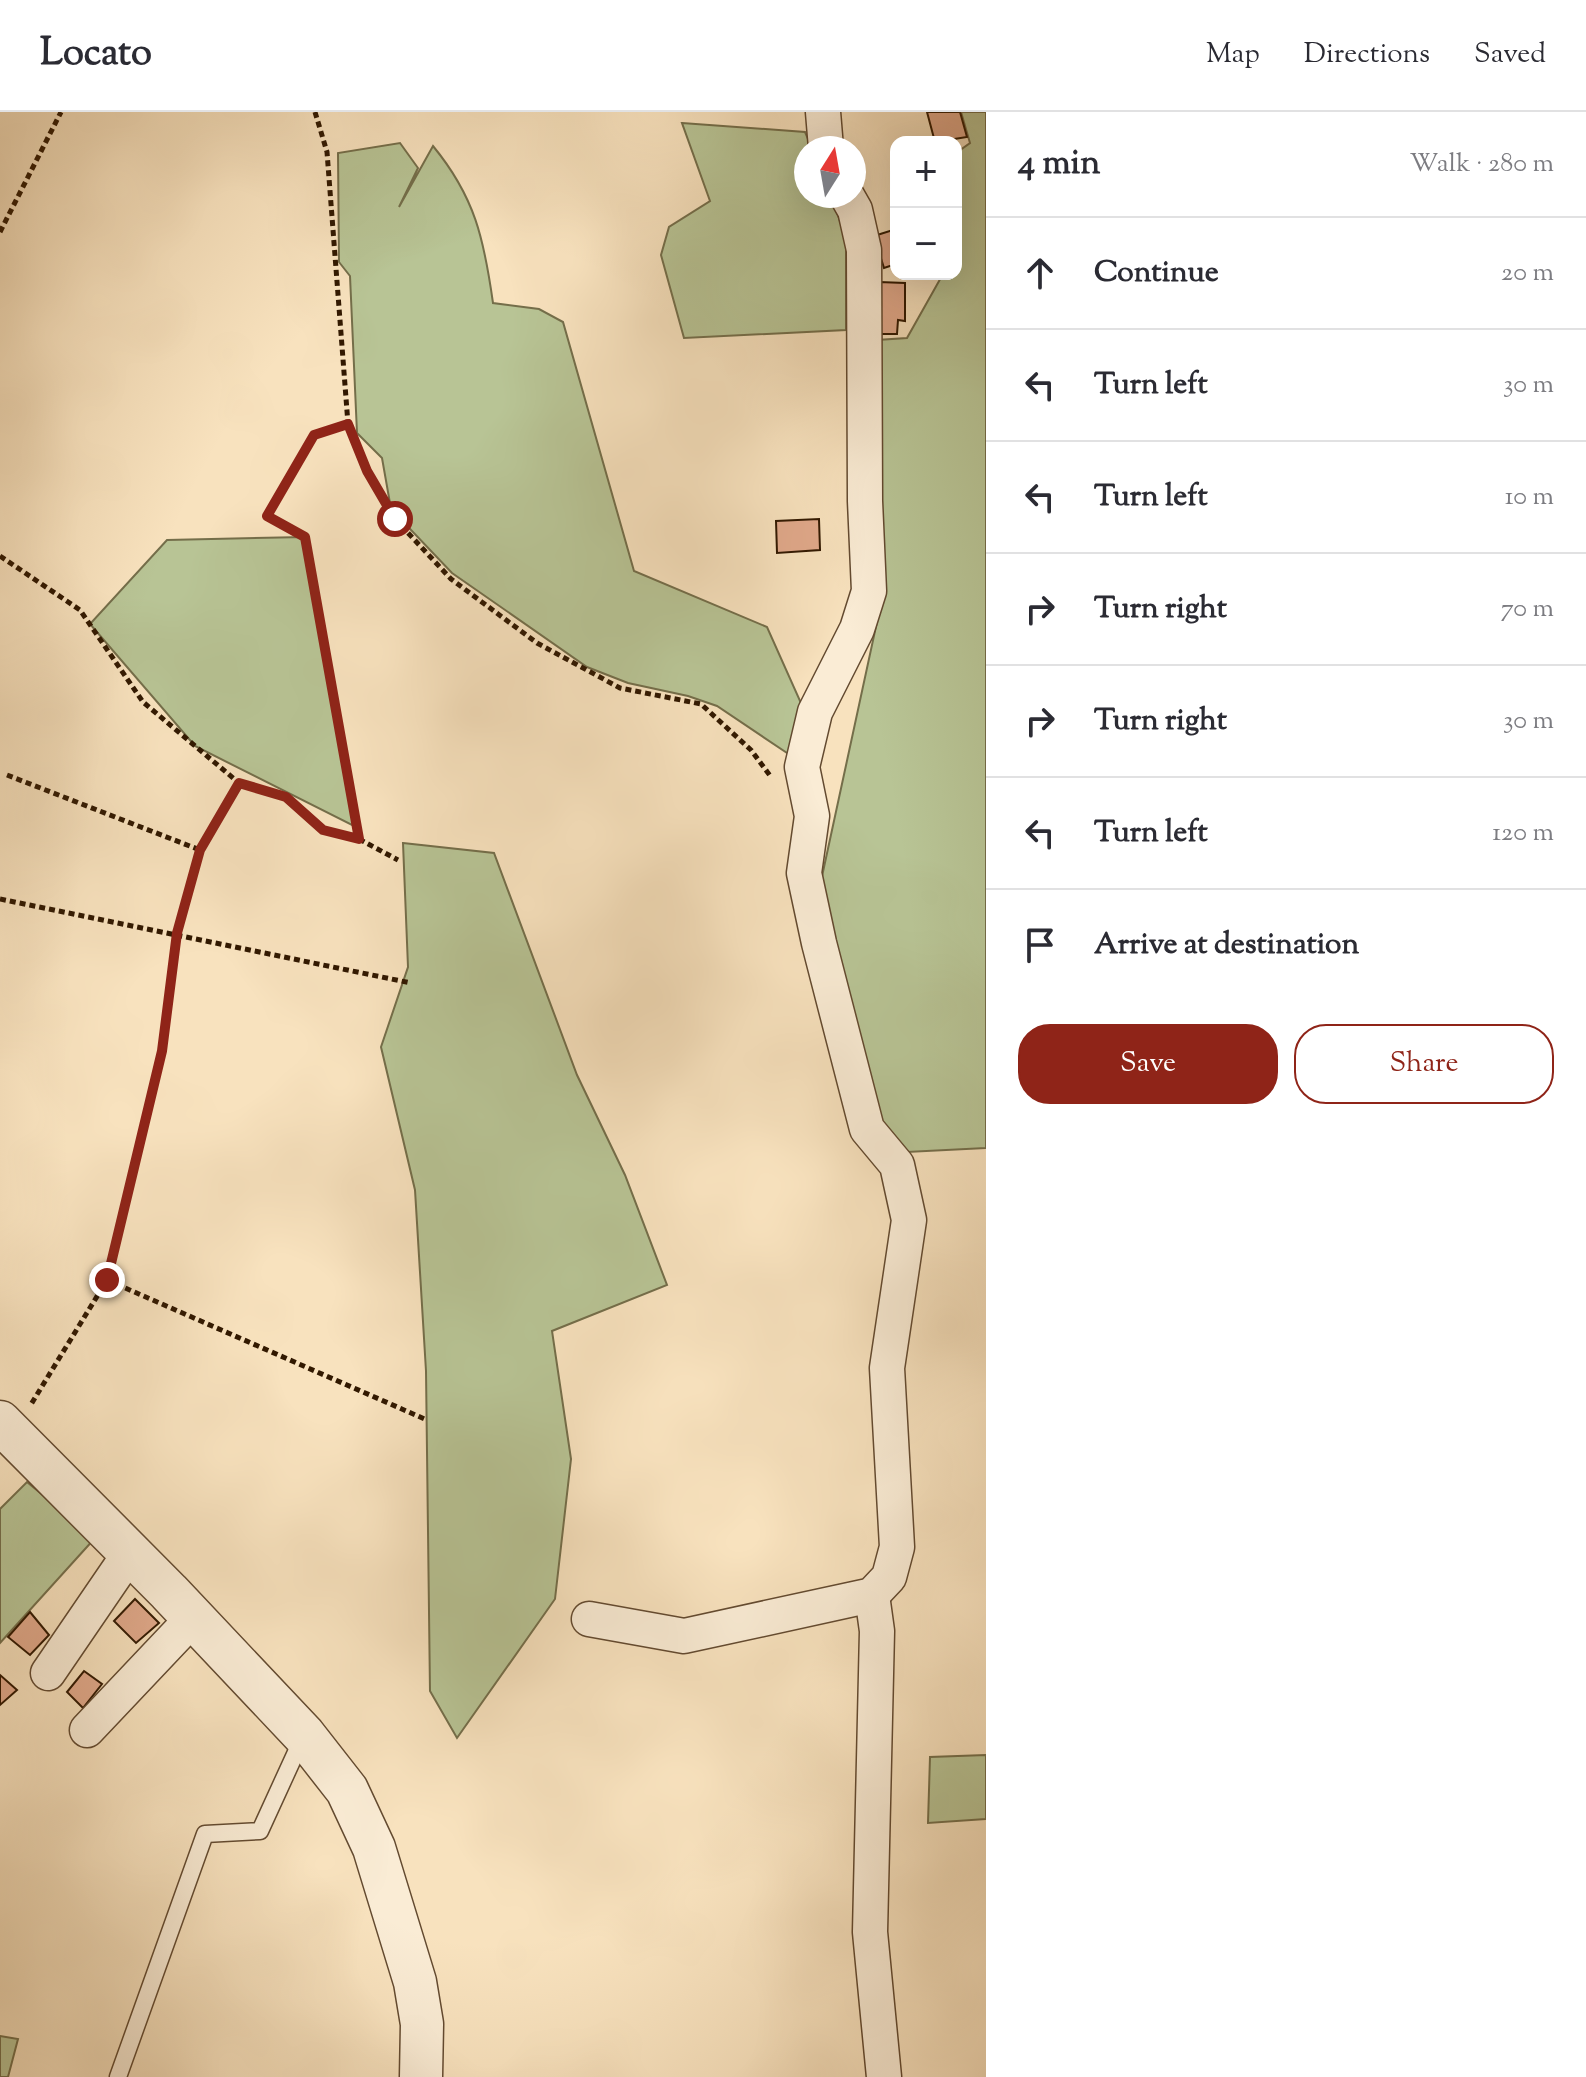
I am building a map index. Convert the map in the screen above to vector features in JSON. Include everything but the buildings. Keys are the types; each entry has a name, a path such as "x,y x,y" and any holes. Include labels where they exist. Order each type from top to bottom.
{"street":[{"path":"823,112 825,136"},
{"path":"589,1619 684,1636 872,1595 889,1577 897,1547 887,1368 909,1220 897,1165 867,1129 804,873 812,816 802,767 815,712 857,629 869,591 865,501 864,250 854,208"},
{"path":"6,1429 304,1735 347,1790 374,1848 415,1982 422,2024 421,2077"},
{"path":"48,1673 130,1553"},
{"path":"872,1595 877,1631 870,1932 884,2077"},
{"path":"87,1730 193,1618"}],"lane":[{"path":"118,2077 205,1834 260,1831 304,1735"}],"path":[{"path":"0,232 61,112"},
{"path":"315,112 327,152 348,424 367,471 395,519 451,579 537,643 620,688 701,704 751,750 779,787"},
{"path":"348,424 314,435 267,516 305,537 359,839"},
{"path":"0,556 80,610 143,702 239,783 286,797 323,830 359,839 398,860"},
{"path":"7,775 200,850"},
{"path":"6,1429 107,1280 162,1051 177,933 200,850 239,783"},
{"path":"0,899 411,983"},
{"path":"107,1280 427,1420"}],"green space":[{"path":"961,112 986,112 986,1148 887,1153 821,881 880,608 877,340 907,338 940,280 962,280 962,149 970,143"},
{"path":"682,123 805,132 807,136 794,136 794,208 835,208 846,238 846,330 684,338 661,255 669,227 710,201"},
{"path":"400,143 418,168 399,207 433,146 468,201 486,259 493,303 539,309 563,322 634,571 767,627 805,712 793,757 717,706 688,696 628,683 587,667 452,573 391,509 382,458 357,433 350,276 339,262 338,153"},
{"path":"305,537 356,827 195,746 90,624 167,540"},
{"path":"403,843 494,853 577,1075 625,1175 667,1285 552,1331 571,1459 555,1599 457,1738 430,1691 426,1371 415,1190 381,1047 408,967"},
{"path":"27,1482 95,1538 0,1643 0,1509"},
{"path":"986,1755 986,1819 928,1823 930,1757"},
{"path":"0,2036 18,2039 8,2077 0,2077"}],"route":[{"path":"107,1280 162,1051 177,933 200,850 239,783 286,797 323,830 359,839 305,537 267,516 314,435 348,424 367,471 395,519"}]}
